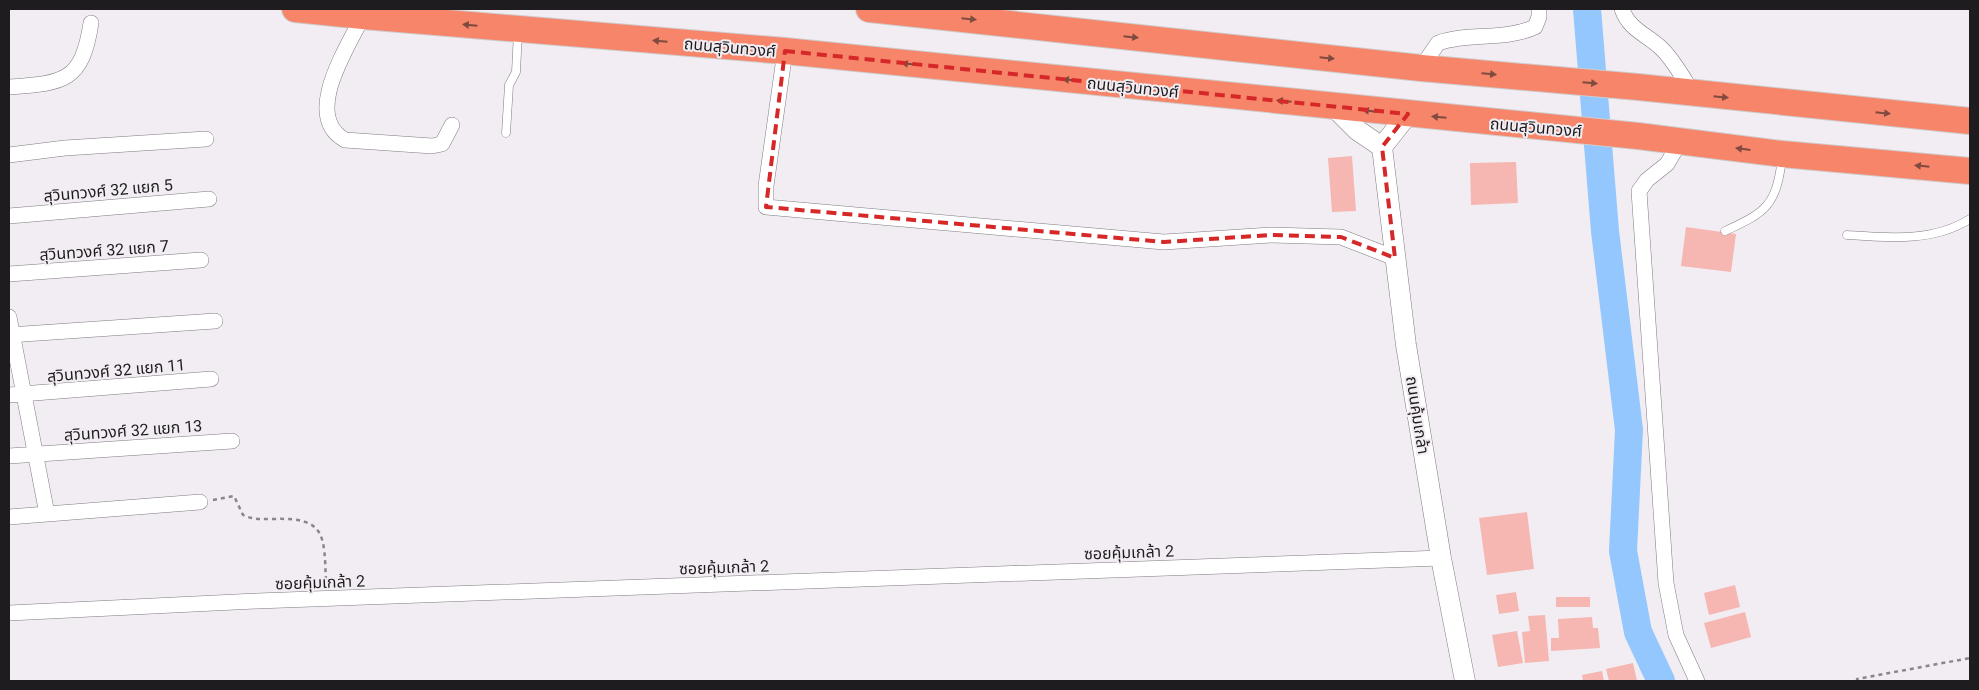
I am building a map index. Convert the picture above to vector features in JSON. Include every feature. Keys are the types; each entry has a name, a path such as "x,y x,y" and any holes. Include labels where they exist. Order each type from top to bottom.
{"highway":[{"name":"ถนนสุวินทวงศ์","path":"295,9 363,16 519,19 785,51 1638,136 1782,154 1970,171"},
{"path":"869,9 927,12 1421,68 1638,87 1970,122"}],"main road":[{"path":"1333,106 1357,130 1382,147 1408,114"},
{"name":"ถนนคุ้มเกล้า","path":"1382,147 1406,345 1441,558 1465,681"}],"street":[{"path":"1421,68 1438,43 1463,36 1520,34 1535,27 1540,17 1539,9"},
{"path":"1622,9 1630,25 1661,48 1674,62 1694,94"},
{"path":"363,16 338,65 328,96 326,115 335,134 345,140 432,146 442,144 452,125"},
{"path":"9,87 54,81 70,76 80,63 88,41 91,23"},
{"path":"785,51 766,186 766,207 1164,242 1280,235 1341,237 1395,258"},
{"path":"9,155 65,148 206,139"},
{"path":"1680,142 1666,164 1647,180 1639,192 1666,583 1676,635 1697,681"},
{"name":"สุวินทวงศ์ 32 แยก 5","path":"9,216 209,199"},
{"name":"สุวินทวงศ์ 32 แยก 7","path":"9,274 201,260"},
{"path":"9,317 16,395 37,454 47,514"},
{"path":"11,335 215,321"},
{"name":"สุวินทวงศ์ 32 แยก 11","path":"16,395 210,380"},
{"name":"สุวินทวงศ์ 32 แยก 13","path":"9,456 232,441"},
{"path":"9,517 200,502"},
{"name":"ซอยคุ้มเกล้า 2","path":"9,613 327,599 1441,558"}],"lane":[{"path":"506,133 509,85 516,72 519,19"},
{"path":"1725,232 1753,219 1764,210 1778,184 1782,154"},
{"path":"1848,235 1900,238 1918,237 1960,225 1970,219"}],"path":[{"path":"200,502 234,496 238,499 243,515 251,519 297,518 313,525 318,529 325,556 327,599"},
{"path":"1858,681 1857,679 1970,658"}],"highlighted area":[{"path":"785,51 1408,114 1382,147 1395,258 1341,237 1271,235 1164,242 766,207"}],"building":[{"path":"1352,156 1356,211 1332,212 1328,158"},
{"path":"1516,162 1518,203 1471,205 1470,163"},
{"path":"1686,227 1736,234 1731,272 1681,266"},
{"path":"1527,512 1534,569 1487,575 1479,518"},
{"path":"1735,585 1740,607 1709,615 1704,593"},
{"path":"1516,592 1519,611 1499,614 1496,595"},
{"path":"1556,597 1590,597 1590,607 1556,607"},
{"path":"1745,612 1751,637 1711,648 1704,623"},
{"path":"1545,615 1549,661 1525,663 1522,632 1530,631 1528,616"},
{"path":"1592,617 1593,628 1598,628 1600,648 1551,651 1551,638 1559,638 1558,619"},
{"path":"1517,631 1523,663 1498,667 1492,635"},
{"path":"1633,663 1637,681 1609,681 1606,669"},
{"path":"1602,671 1604,681 1583,681 1582,675"}],"waterway":[{"path":"1587,9 1605,231 1629,430 1623,551 1638,632 1661,681"}]}
